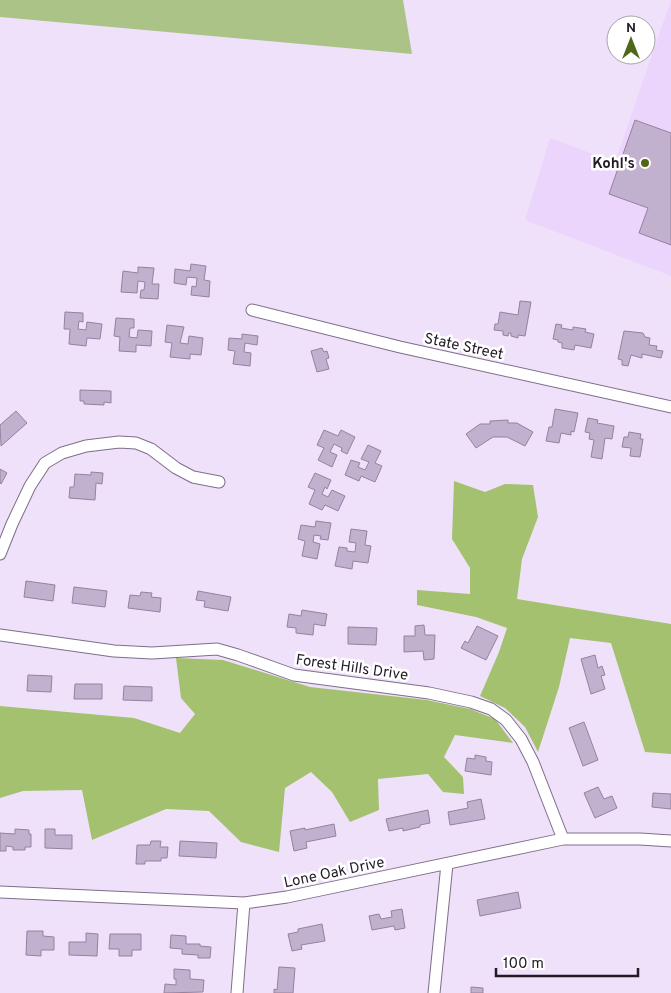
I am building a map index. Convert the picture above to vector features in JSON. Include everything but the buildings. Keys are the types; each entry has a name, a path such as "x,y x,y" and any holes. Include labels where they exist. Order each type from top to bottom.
{"street":[{"name":"State Street","path":"252,310 400,347 671,407"},
{"path":"0,554 30,486 45,463 62,453 86,446 119,442 136,443 151,449 176,468 193,477 219,482"},
{"name":"Forest Hills Drive","path":"0,635 114,651 152,652 217,649 294,675 429,693 471,702 491,709 506,720 521,739 533,762 563,839"},
{"name":"Lone Oak Drive","path":"0,892 244,903 287,897 563,839 671,840"},
{"path":"434,993 446,864"},
{"path":"237,993 244,903"}],"shaded area":[{"path":"671,0 671,276 525,220 550,138 615,162 649,65 656,65 656,43"}],"green space":[{"path":"0,0 403,0 412,54 0,17"},
{"path":"454,481 485,492 505,484 533,485 538,517 522,559 517,599 671,624 671,754 645,752 611,643 570,638 559,687 538,752 525,727 505,708 480,696 507,628 476,617 417,605 417,590 470,594 470,568 452,539"},
{"path":"176,658 223,660 310,687 427,700 470,709 495,719 513,743 455,735 444,757 463,777 464,794 443,792 428,774 378,779 379,810 350,822 332,792 311,772 285,788 279,852 241,842 209,811 166,809 92,840 82,790 23,791 0,798 0,706 134,718 180,733 195,714 181,698"}],"place":[{"name":"Kohl's","path":"645,163"}]}
